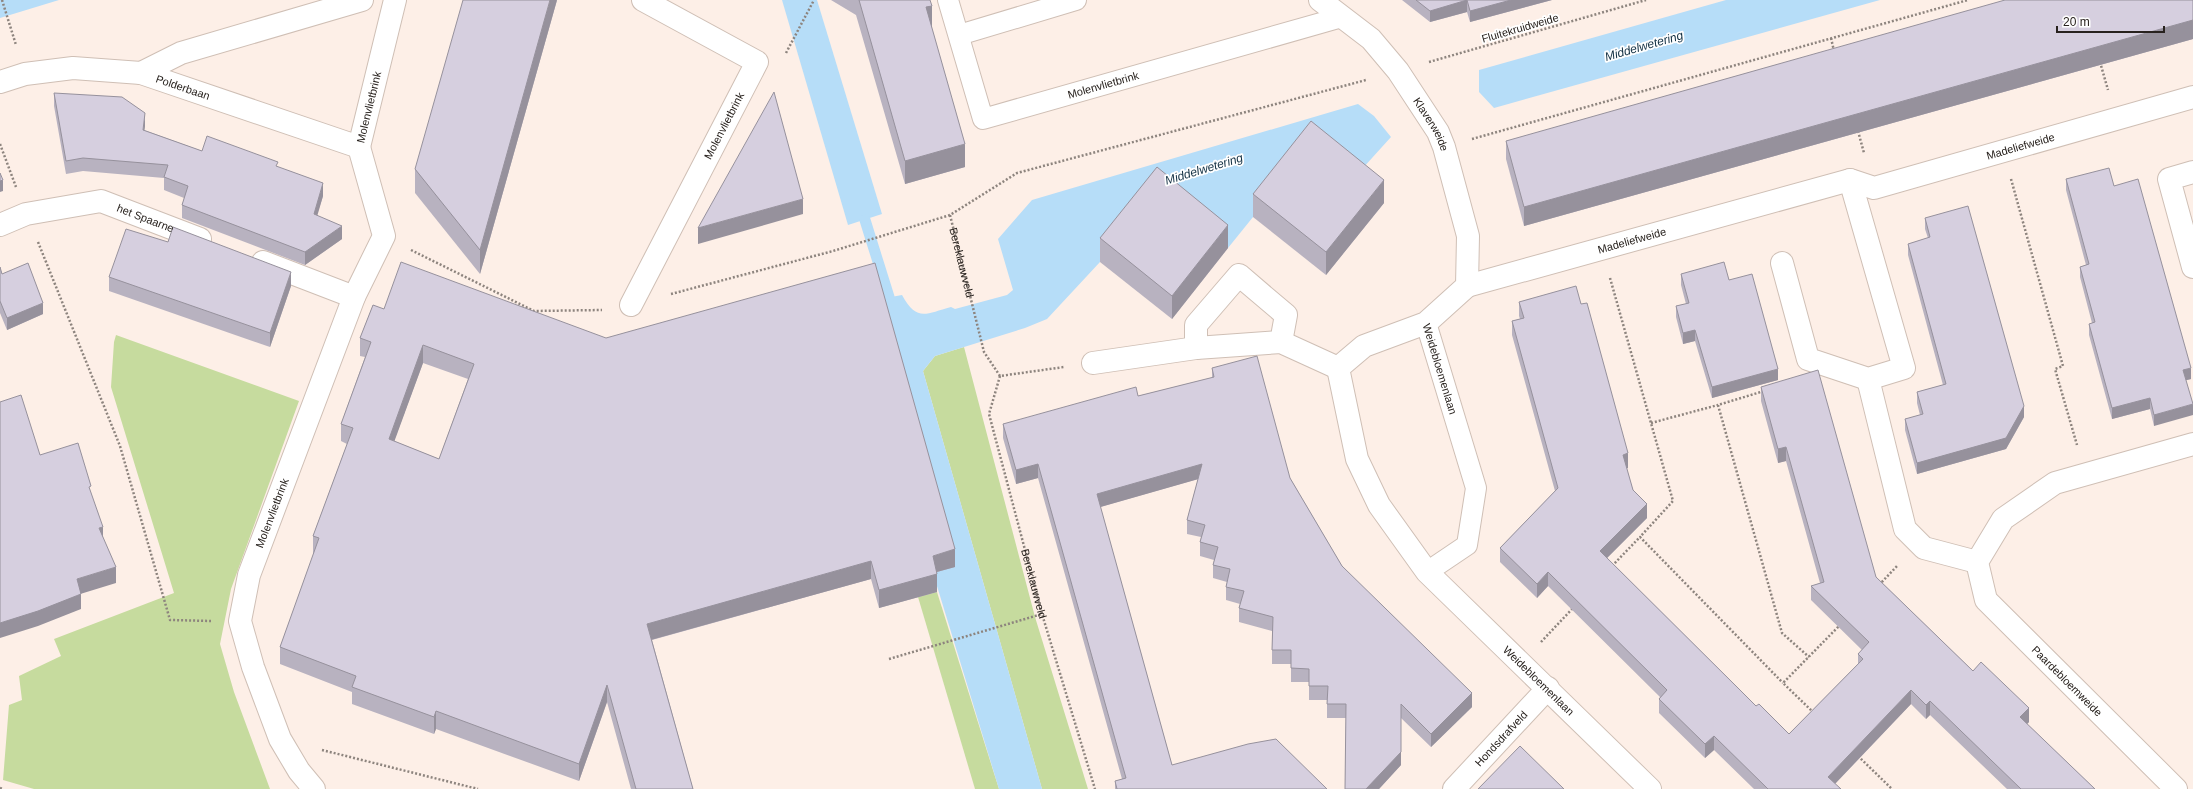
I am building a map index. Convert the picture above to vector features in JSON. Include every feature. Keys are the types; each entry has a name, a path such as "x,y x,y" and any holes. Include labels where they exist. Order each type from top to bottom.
{"street":[{"path":"141,74 181,52 362,0"},
{"name":"Molenvlietbrink","path":"314,789 299,771 280,739 253,667 240,622 249,575 354,297 384,236 359,147 395,0"},
{"name":"Molenvlietbrink","path":"631,305 757,62 643,0"},
{"name":"Klaverweide","path":"1320,0 1371,39 1398,71 1438,132 1444,147 1468,236 1467,286"},
{"name":"Polderbaan","path":"0,82 25,74 73,68 141,74 359,147"},
{"name":"Madeliefweide","path":"1874,188 2117,118 2192,101"},
{"path":"2193,172 2169,179 2193,268"},
{"path":"1850,180 1874,188"},
{"path":"1782,263 1808,359 1868,379 1904,368 1850,180"},
{"name":"Madeliefweide","path":"1426,323 1467,286 1850,180"},
{"name":"het Spaarne","path":"0,225 26,214 101,201 220,246"},
{"path":"242,255 354,297"},
{"path":"1196,348 1196,325 1239,275 1286,315 1281,342"},
{"name":"Weidebloemenlaan","path":"1426,323 1364,346 1338,368 1357,459 1378,505 1427,572 1548,688 1650,789"},
{"path":"1093,364 1196,348 1281,342 1338,368"},
{"path":"1868,379 1905,529 1924,548 1977,562 2003,519 2055,483 2193,444"},
{"name":"Paardebloemweide","path":"1977,562 1986,600 2176,789"},
{"name":"Hondsdrafveld","path":"1454,789 1548,688"}],"lane":[{"name":"Molenvlietbrink","path":"948,0 983,119 1342,17"},
{"path":"959,35 1076,0"},
{"name":"Weidebloemenlaan","path":"1426,323 1476,488 1466,545 1427,572"}],"path":[{"path":"2,0 11,29"},
{"path":"792,42 814,0"},
{"name":"Fluitekruidweide","path":"950,215 1017,172 1398,71 1646,0"},
{"path":"1444,147 1968,0"},
{"path":"1831,38 1835,53"},
{"path":"2099,59 2117,118"},
{"path":"1857,128 1874,188"},
{"path":"0,144 26,214 120,446 170,620 240,622"},
{"path":"2003,150 2063,366 2055,369 2086,474"},
{"path":"384,236 534,311 611,310 833,251 950,215"},
{"name":"Bereklauwveld","path":"950,215 984,352 1000,376 989,414 1042,614 1095,789"},
{"path":"1602,248 1673,501 1608,571"},
{"path":"1000,376 1093,364"},
{"path":"1651,423 1718,405 1769,389"},
{"path":"1718,405 1782,634 1809,657"},
{"path":"1640,537 1818,717"},
{"path":"1875,589 1919,543"},
{"path":"1521,662 1575,605"},
{"path":"889,659 1042,614"},
{"path":"1783,683 1842,623"},
{"path":"280,739 478,789"},
{"path":"1857,756 1892,789"}],"green space":[{"path":"116,335 299,401 231,589 220,644 234,692 270,789 34,789 3,780 9,705 22,700 19,676 61,656 54,639 174,593 111,387 114,342"},
{"path":"964,347 1035,617 1088,789 1042,789 923,371 935,356"},
{"path":"937,592 999,789 975,789 918,597"}],"water":[{"path":"0,0 59,0 0,18"},
{"path":"782,0 817,0 882,214 848,225"},
{"name":"Middelwetering","path":"1726,0 1880,0 1494,108 1479,92 1479,70"},
{"name":"Middelwetering","path":"1358,104 1374,116 1391,137 1353,179 1311,145 1228,248 1156,191 1100,262 1047,319 1025,328 935,356 923,371 1042,789 999,789 933,573 955,566 880,299 902,295 912,309 917,313 922,314 951,307 955,309 1007,295 1013,290 998,239 1032,200"}],"building":[{"path":"463,0 550,0 480,250 415,169"},
{"path":"859,0 930,0 932,6 926,7 965,144 905,161"},
{"path":"1416,0 1467,0 1430,11"},
{"path":"1467,0 1511,0 1470,11"},
{"path":"2005,0 2193,0 2193,20 1524,207 1506,141"},
{"path":"774,92 803,199 698,228"},
{"path":"54,93 122,97 145,113 143,130 202,151 207,136 278,162 276,166 323,183 314,214 342,226 305,252 182,205 188,186 164,177 168,165 83,158 66,161"},
{"path":"1311,121 1384,180 1326,252 1253,194"},
{"path":"1157,167 1228,225 1172,296 1100,238"},
{"path":"2109,168 2114,186 2138,179 2191,368 2183,370 2193,404 2154,415 2150,398 2112,408 2089,324 2095,322 2080,267 2089,264 2066,179"},
{"path":"0,173 3,180 0,181"},
{"path":"1968,206 2024,406 2006,438 1917,463 1905,419 1923,414 1917,392 1946,384 1908,244 1930,237 1925,218"},
{"path":"173,227 291,272 270,333 109,277 126,229 168,242"},
{"path":"401,262 606,338 875,263 955,549 933,556 937,574 879,590 871,561 647,624 693,789 636,789 607,685 579,764 436,711 434,717 352,687 356,676 280,647 319,538 313,536 353,428 341,424 371,342 360,338 373,305 384,309","holes":["423,345 474,364 439,459 389,439"]},
{"path":"1724,262 1729,280 1752,274 1778,369 1712,387 1695,330 1683,333 1676,306 1689,303 1681,274"},
{"path":"28,263 43,303 7,318 0,301 0,267 2,274"},
{"path":"1576,286 1581,304 1587,303 1628,453 1623,455 1633,490 1647,504 1600,551 1756,706 1759,704 1789,734 1863,659 1858,654 1869,642 1811,586 1824,582 1786,447 1778,449 1761,387 1818,370 1876,577 1973,671 1981,662 2029,708 2020,717 2095,789 2021,789 1930,701 1926,705 1911,690 1828,777 1841,789 1768,789 1714,736 1705,744 1659,699 1667,690 1548,572 1537,584 1500,548 1558,488 1512,321 1524,318 1519,302"},
{"path":"1257,356 1290,478 1342,566 1472,693 1431,734 1401,704 1401,752 1366,789 1345,789 1346,704 1327,704 1328,686 1309,686 1309,669 1291,668 1291,650 1272,650 1273,617 1239,608 1244,591 1226,587 1230,569 1213,565 1218,547 1200,542 1205,525 1187,520 1202,464 1097,494 1172,765 1248,744 1276,739 1327,789 1117,789 1115,781 1126,778 1038,464 1016,470 1003,424 1136,387 1138,396 1214,377 1212,368"},
{"path":"21,395 40,455 78,443 91,486 89,487 103,527 99,528 116,567 77,579 81,594 38,611 0,623 0,402"},
{"path":"1520,746 1564,789 1478,789"}],"waterway":[{"path":"865,220 889,297"}]}
